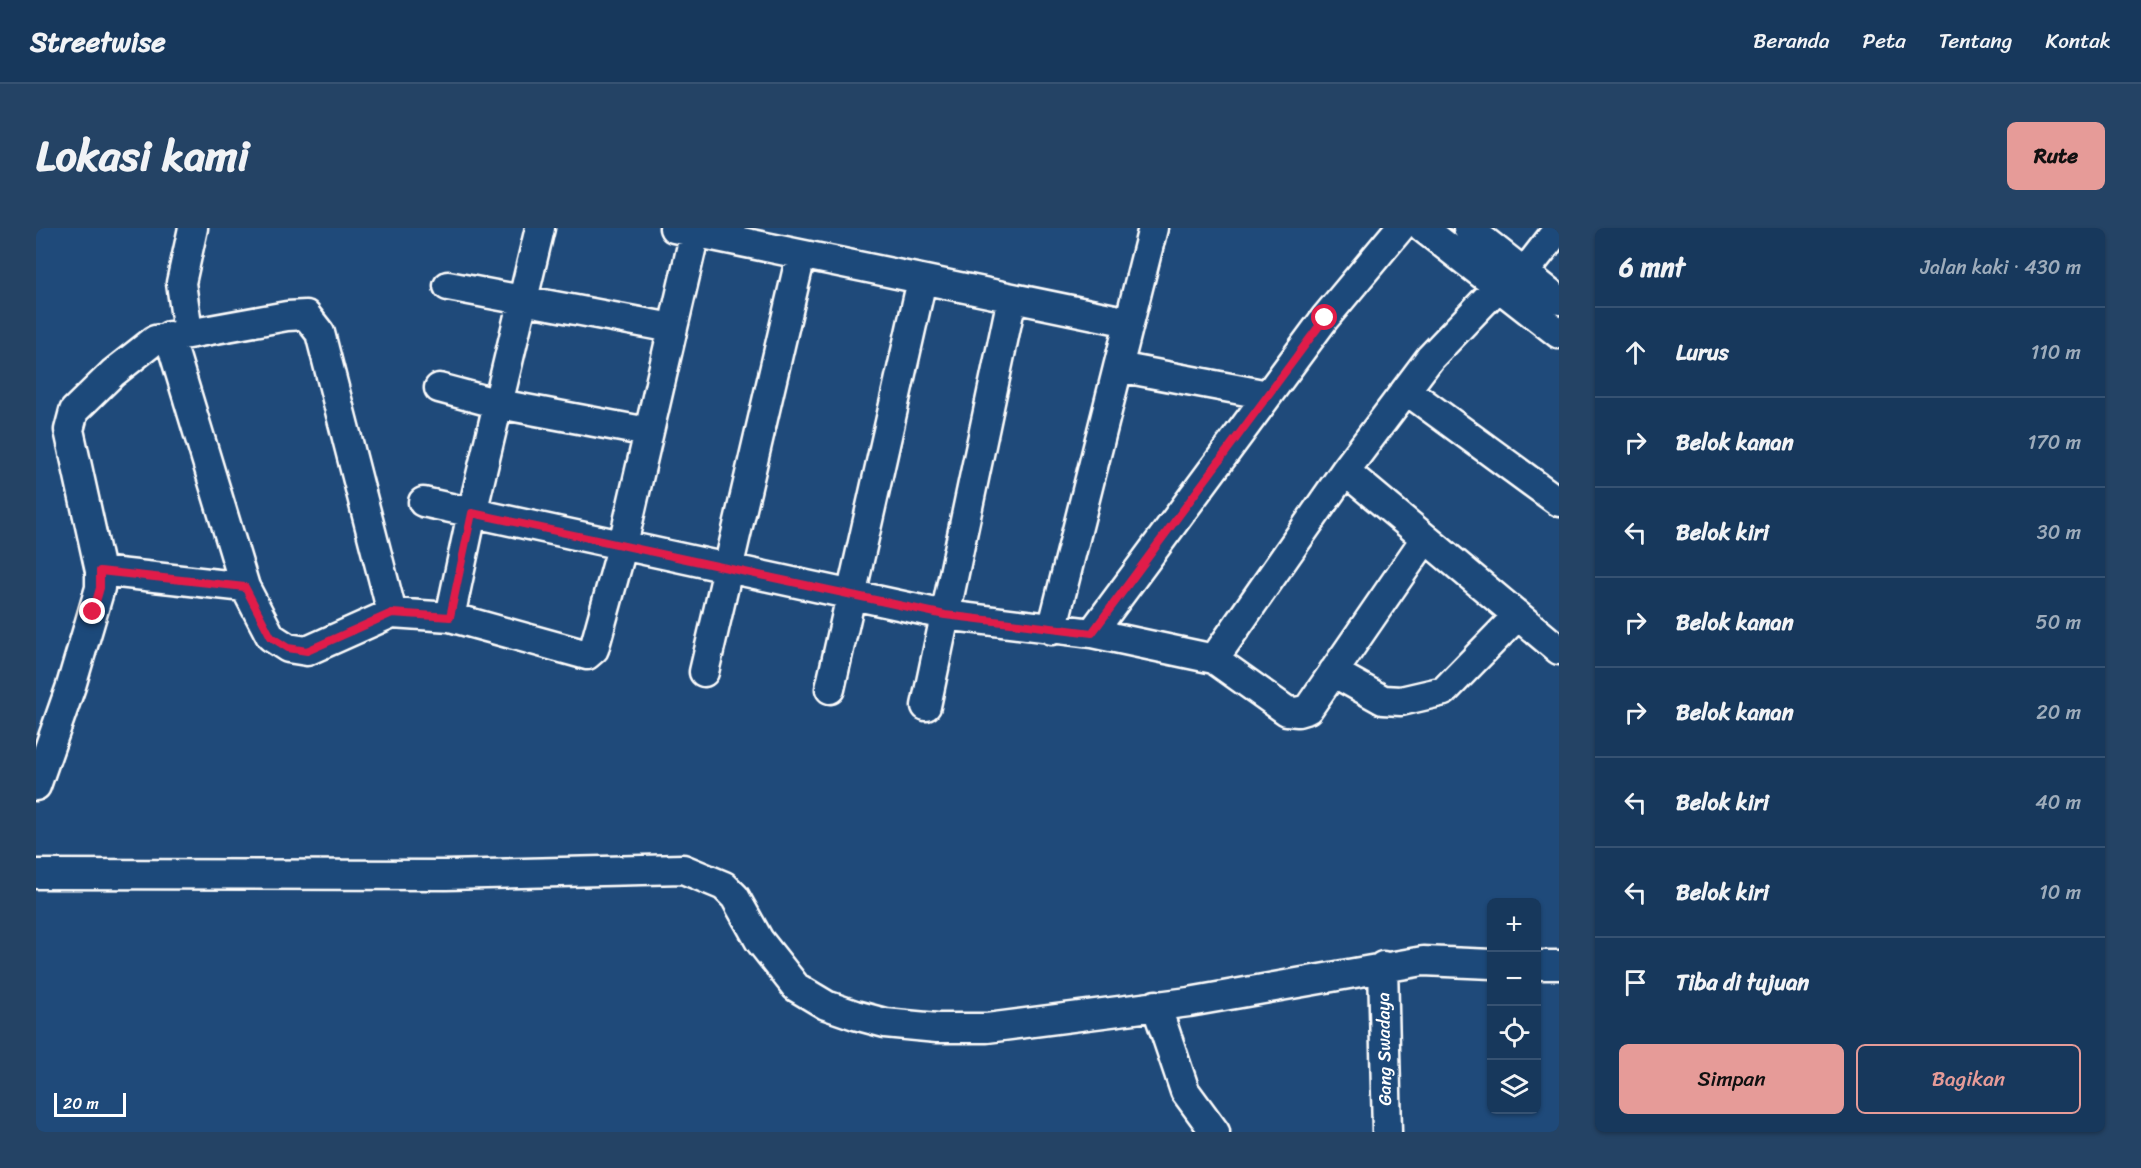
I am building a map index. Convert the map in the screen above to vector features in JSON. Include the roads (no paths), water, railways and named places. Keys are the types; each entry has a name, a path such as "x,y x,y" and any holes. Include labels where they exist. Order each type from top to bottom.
{"street":[{"path":"193,228 181,283 179,334 245,587 271,637 288,648 307,651 392,613 450,617 587,655 594,649 623,543 672,328 688,230 1129,322"},
{"path":"450,617 472,513 540,228"},
{"path":"1052,630 1153,228"},
{"path":"1092,633 1325,318 1400,228"},
{"path":"1424,228 1559,334"},
{"path":"1468,228 1559,300"},
{"path":"1214,659 1345,471 1430,358 1498,287 1524,273 1559,228"},
{"path":"704,672 801,255"},
{"path":"830,689 922,280"},
{"path":"448,286 523,298 672,328"},
{"path":"926,706 1012,298"},
{"path":"36,786 71,686 100,588 100,571 69,430 69,420 74,411 113,373 155,340 287,316 306,315 314,323 326,356 392,613"},
{"path":"1118,367 1268,395"},
{"path":"439,388 499,404 648,432"},
{"path":"1406,390 1559,502"},
{"path":"1345,471 1559,650"},
{"path":"423,502 623,543 850,596 945,615 1052,630 1092,633 1214,659 1287,711 1298,712 1308,709 1425,539"},
{"path":"100,571 245,587"},
{"path":"1333,672 1383,700 1401,701 1440,692 1450,688 1517,616"},
{"path":"36,874 446,875 683,869 724,886 735,897 759,940 796,987 825,1005 855,1015 906,1025 987,1028 1214,998 1383,966 1424,961 1487,964"},
{"path":"1541,965 1559,965"},
{"name":"Gang Swadaya","path":"1383,966 1387,1132"},
{"path":"1156,1005 1185,1090 1215,1132"}]}
